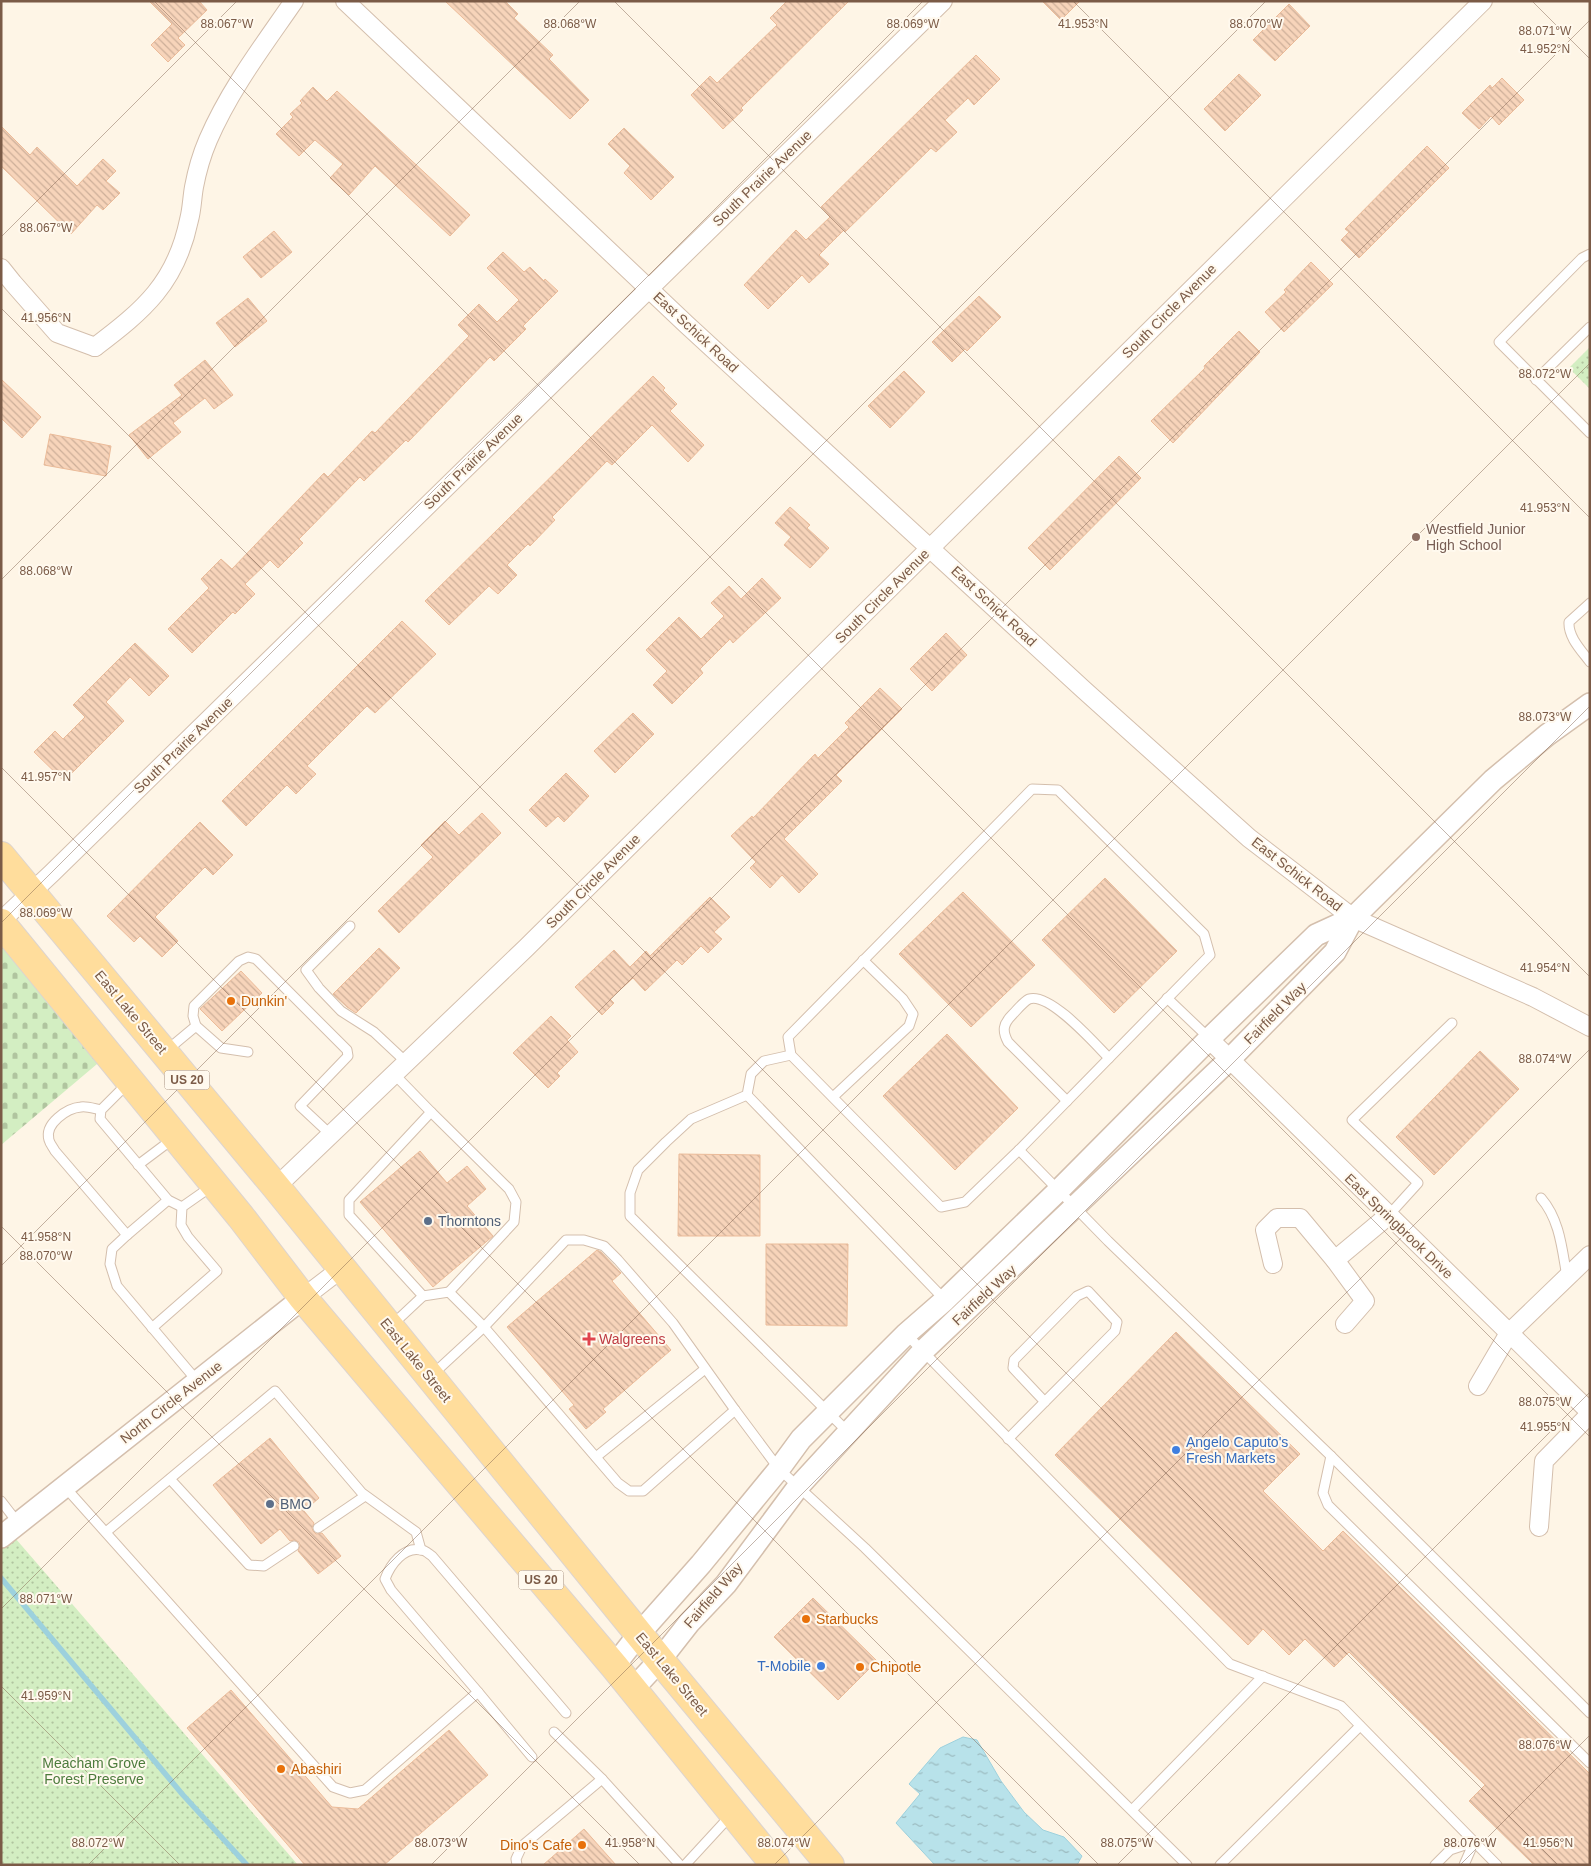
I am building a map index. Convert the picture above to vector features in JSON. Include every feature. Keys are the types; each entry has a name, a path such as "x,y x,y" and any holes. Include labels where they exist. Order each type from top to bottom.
{"main road":[{"name":"East Lake Street","path":"1,856 276,1187 660,1660 830,1865"},
{"name":"US 20","path":"1,922 176,1136 303,1298 614,1666 775,1865"}],"street":[{"path":"1,268 56,333 96,354 153,297 176,264 189,221 200,163 218,117 234,89 294,1"},
{"name":"East Schick Road","path":"345,1 649,288 1084,690 1249,838 1353,918 1533,997 1590,1027"},
{"name":"South Prairie Avenue","path":"1,922 943,1"},
{"name":"South Circle Avenue","path":"276,1187 526,948 1483,1"},
{"name":"Fairfield Way","path":"614,1666 639,1634 701,1564 802,1440 906,1334 952,1309 1076,1207 1229,1060 1334,952 1353,918 1493,780 1547,735 1590,704"},
{"name":"Fairfield Way","path":"633,1689 660,1660 689,1623 726,1584 798,1487 923,1351 952,1309 1059,1190 1209,1038 1316,936 1353,918"},
{"name":"East Springbrook Drive","path":"1209,1038 1229,1060 1590,1413"},
{"path":"1335,1260 1389,1215"},
{"path":"1273,1264 1265,1230 1277,1218 1300,1218 1335,1260 1365,1301 1345,1324"},
{"path":"1478,1386 1509,1333 1590,1255"},
{"name":"North Circle Avenue","path":"1,1537 342,1268"},
{"path":"1539,1526 1544,1460 1590,1413"}],"lane":[{"path":"1590,254 1582,258 1499,342 1590,433"},
{"path":"1536,380 1590,326"},
{"path":"1590,603 1569,622 1569,628 1575,642 1590,662"},
{"path":"1032,789 1058,790 1204,934 1210,955 1020,1150 965,1202 941,1208 791,1055 788,1037 863,960 1032,789"},
{"path":"350,926 306,970 319,988 341,1011 374,1032 431,1112 509,1189 516,1202 514,1222 449,1292 423,1296 390,1327"},
{"path":"248,1052 221,1048 196,1026 193,1016 194,1006 239,961 248,957 256,959 348,1050 348,1056 300,1106 331,1135"},
{"path":"833,1098 909,1026 913,1014 903,999 863,960"},
{"path":"1067,1101 1008,1042 1003,1034 1005,1022 1028,1000 1037,998 1061,1010 1109,1058"},
{"path":"1167,998 1209,1038"},
{"path":"1389,1215 1418,1183 1352,1120 1452,1023"},
{"path":"164,1052 196,1026"},
{"path":"747,1095 751,1074 764,1061 791,1055"},
{"path":"130,1081 100,1110 100,1119 168,1200 182,1207"},
{"path":"747,1095 952,1309"},
{"path":"747,1095 691,1119 638,1170 630,1194 630,1216 849,1433"},
{"path":"100,1110 82,1106 70,1110 56,1120 49,1129 48,1139 55,1150 127,1234"},
{"path":"423,1296 349,1215 349,1200 431,1112"},
{"path":"138,1165 176,1136"},
{"path":"1020,1150 1108,1241 1331,1456 1590,1713"},
{"path":"182,1207 214,1184"},
{"path":"1541,1198 1554,1216 1560,1235 1567,1277"},
{"path":"168,1200 127,1234 112,1250 110,1264 117,1286 198,1382"},
{"path":"152,1328 217,1271 188,1237 182,1225 182,1207"},
{"path":"430,1377 484,1327 566,1240 584,1240 604,1246 674,1323 705,1370 779,1470 865,1548 1187,1865"},
{"path":"1008,1438 1044,1402 1115,1331 1117,1322 1088,1291 1077,1296 1014,1360 1013,1368 1044,1402"},
{"path":"449,1292 484,1327 618,1483 630,1491 643,1491 735,1410"},
{"path":"906,1334 1230,1664 1341,1706 1497,1865"},
{"path":"596,1457 705,1370"},
{"path":"106,1532 275,1390 365,1496 416,1532 421,1550"},
{"path":"1331,1456 1323,1493 1328,1505 1590,1763"},
{"path":"170,1479 250,1565 264,1566 294,1546"},
{"path":"65,1486 333,1787 350,1793 365,1790 478,1692"},
{"path":"318,1528 365,1496"},
{"path":"1,1501 19,1523"},
{"path":"532,1757 391,1590 385,1579 389,1568 407,1551 421,1550 432,1556 566,1713"},
{"path":"1132,1810 1263,1676"},
{"path":"1220,1865 1360,1726"},
{"path":"554,1732 602,1779 680,1865"},
{"path":"517,1865 516,1859 522,1846 602,1779"},
{"path":"685,1865 733,1813"},
{"path":"1435,1865 1450,1850 1474,1842"},
{"path":"1464,1865 1474,1842"}],"green space":[{"path":"1590,347 1590,389 1569,368"},
{"path":"1,938 103,1059 1,1145"},
{"name":"Meacham Grove Forest Preserve","path":"9,1531 298,1865 1,1865 1,1537"}],"water":[{"path":"963,1737 977,1740 1001,1781 1024,1812 1043,1830 1064,1837 1082,1856 1077,1865 935,1865 896,1823 920,1794 909,1784 940,1748"}],"building":[{"path":"149,1 199,1 207,10 178,38 185,45 168,62 151,45 172,24"},
{"path":"445,1 505,1 518,14 514,18 553,55 549,59 589,100 570,119"},
{"path":"787,1 849,1 741,108 743,110 723,129 691,95 710,76 717,83 777,25 770,18"},
{"path":"1042,1 1080,1 1061,20"},
{"path":"1289,4 1310,26 1275,61 1253,40"},
{"path":"976,55 1000,79 974,105 968,98 945,120 957,132 936,152 931,148 819,255 829,264 809,283 802,275 768,309 744,285 796,230 806,240 830,217 821,207"},
{"path":"1239,74 1261,95 1225,131 1204,109"},
{"path":"1502,78 1524,100 1499,125 1491,116 1479,129 1462,113 1490,85 1492,88"},
{"path":"313,87 327,101 337,91 470,215 450,236 375,166 349,195 330,178 343,164 315,140 299,156 276,134 293,117 290,114 302,103 300,101"},
{"path":"1,126 30,155 37,147 77,186 103,159 116,171 106,181 120,193 103,210 97,205 71,234 1,166"},
{"path":"624,128 674,177 651,200 624,173 630,166 608,144"},
{"path":"1427,146 1449,168 1359,258 1341,240 1349,232 1345,229"},
{"path":"274,231 292,252 261,278 243,257"},
{"path":"503,252 524,272 530,267 544,281 545,279 558,291 523,326 526,329 494,361 490,357 408,442 406,440 364,481 360,477 299,539 303,543 278,568 270,560 245,584 255,594 235,614 233,612 192,653 168,629 209,588 201,579 221,559 232,569 324,473 328,477 372,431 375,433 469,336 458,325 479,304 497,322 519,300 487,268"},
{"path":"1311,262 1333,284 1284,332 1265,312 1286,292 1284,290"},
{"path":"979,296 1001,317 967,351 965,349 952,362 932,342"},
{"path":"248,298 267,321 235,347 216,323"},
{"path":"1239,331 1260,352 1173,443 1151,421 1205,368 1204,366"},
{"path":"205,360 233,395 214,409 205,398 173,423 181,432 148,459 129,435 182,395 174,385"},
{"path":"904,371 925,392 890,428 868,406"},
{"path":"653,376 665,388 663,390 677,404 670,411 704,445 688,462 652,425 612,465 607,461 552,517 555,520 530,546 528,544 507,565 517,575 498,594 489,586 449,625 425,601"},
{"path":"1,379 41,417 22,438 1,418"},
{"path":"50,434 111,446 106,476 44,465"},
{"path":"1119,456 1141,478 1050,570 1028,548"},
{"path":"790,507 810,525 807,528 829,548 810,568 784,545 791,537 775,523"},
{"path":"762,578 781,598 733,643 730,639 700,669 703,673 672,704 653,685 667,671 646,650 679,617 701,639 724,616 711,603 729,586 741,599"},
{"path":"402,621 436,654 375,713 367,706 307,766 316,774 296,794 287,785 246,826 222,801"},
{"path":"946,633 967,655 932,691 910,669"},
{"path":"135,643 169,676 149,696 130,677 106,702 124,721 64,781 34,752 55,731 63,739 85,717 73,705"},
{"path":"880,688 902,709 836,775 842,781 784,839 818,874 799,893 782,875 770,888 750,868 756,862 731,836 752,816 753,818 815,754 818,758 849,727 845,723"},
{"path":"633,713 654,734 615,773 594,751"},
{"path":"566,773 589,796 564,822 558,816 546,827 529,810"},
{"path":"482,813 501,833 399,933 378,911 433,857 421,845 445,821 459,835"},
{"path":"200,822 233,855 213,875 205,867 155,917 178,941 162,957 140,936 134,942 107,916"},
{"path":"1105,878 1177,951 1114,1013 1042,940"},
{"path":"963,892 1035,965 971,1027 899,954"},
{"path":"710,897 730,917 714,932 722,939 708,953 701,946 682,965 677,960 645,991 633,978 610,999 614,1003 602,1015 575,987 614,950 630,967 646,951 650,956"},
{"path":"379,948 400,968 356,1013 333,994"},
{"name":"Dunkin'","path":"241,971 262,993 222,1031 200,1009"},
{"path":"551,1016 571,1036 567,1040 578,1052 557,1073 560,1076 548,1088 513,1053"},
{"path":"947,1034 1018,1108 955,1170 883,1096"},
{"path":"1480,1051 1519,1089 1434,1175 1396,1137"},
{"name":"Thorntons","path":"420,1151 447,1183 467,1166 486,1189 467,1206 493,1236 433,1287 360,1202"},
{"path":"679,1154 760,1155 760,1236 678,1236"},
{"path":"766,1244 848,1244 847,1326 766,1325"},
{"name":"Walgreens","path":"597,1250 621,1273 612,1281 671,1350 603,1409 606,1412 586,1429 569,1409 574,1405 507,1327"},
{"path":"1176,1332 1300,1454 1263,1491 1323,1551 1343,1531 1590,1774 1590,1865 1534,1865 1469,1801 1485,1785 1349,1652 1334,1667 1305,1639 1289,1655 1263,1629 1248,1645 1055,1455"},
{"name":"BMO","path":"270,1438 319,1498 304,1511 314,1523 313,1531 316,1534 322,1533 341,1556 318,1574 298,1551 299,1542 290,1541 280,1529 261,1544 213,1485"},
{"path":"813,1598 877,1661 838,1700 774,1637"},
{"path":"231,1690 332,1807 358,1809 449,1730 488,1775 384,1865 305,1865 187,1728"},
{"name":"Dino's Cafe","path":"584,1829 616,1865 543,1865"}],"waterway":[{"path":"1,1578 183,1795 247,1865"}],"place":[{"name":"Westfield Junior High School","path":"1416,537"},
{"name":"Dunkin'","path":"231,1001"},
{"name":"Thorntons","path":"428,1221"},
{"name":"Walgreens","path":"589,1339"},
{"name":"Angelo Caputo's Fresh Markets","path":"1176,1450"},
{"name":"BMO","path":"270,1504"},
{"name":"Starbucks","path":"806,1619"},
{"name":"T-Mobile","path":"821,1666"},
{"name":"Chipotle","path":"860,1667"},
{"name":"Abashiri","path":"281,1769"},
{"name":"Dino's Cafe","path":"582,1845"}]}
